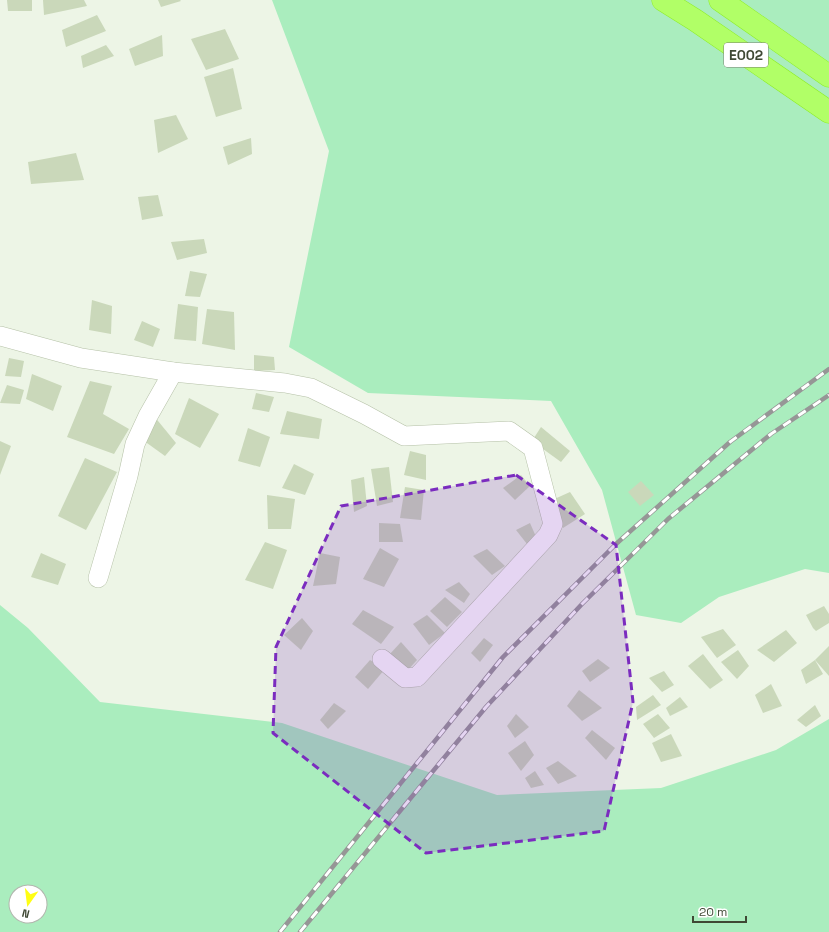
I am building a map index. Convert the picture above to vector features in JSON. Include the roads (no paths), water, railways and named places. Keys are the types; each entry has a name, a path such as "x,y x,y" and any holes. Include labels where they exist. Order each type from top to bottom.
{"highway":[{"name":"E002","path":"663,0 695,20 829,112"},
{"name":"E002","path":"720,0 829,76"}],"street":[{"path":"0,336 81,358 173,372 284,383 311,388 364,414 404,436 509,431 533,448 553,524 548,535 417,677 405,678 382,659"},
{"path":"98,578 128,476 135,444 148,416 173,372"}],"railway":[{"path":"280,932 503,657 616,544 730,442 829,369"},
{"path":"300,932 486,707 582,604 668,519 771,434 829,395"}]}
